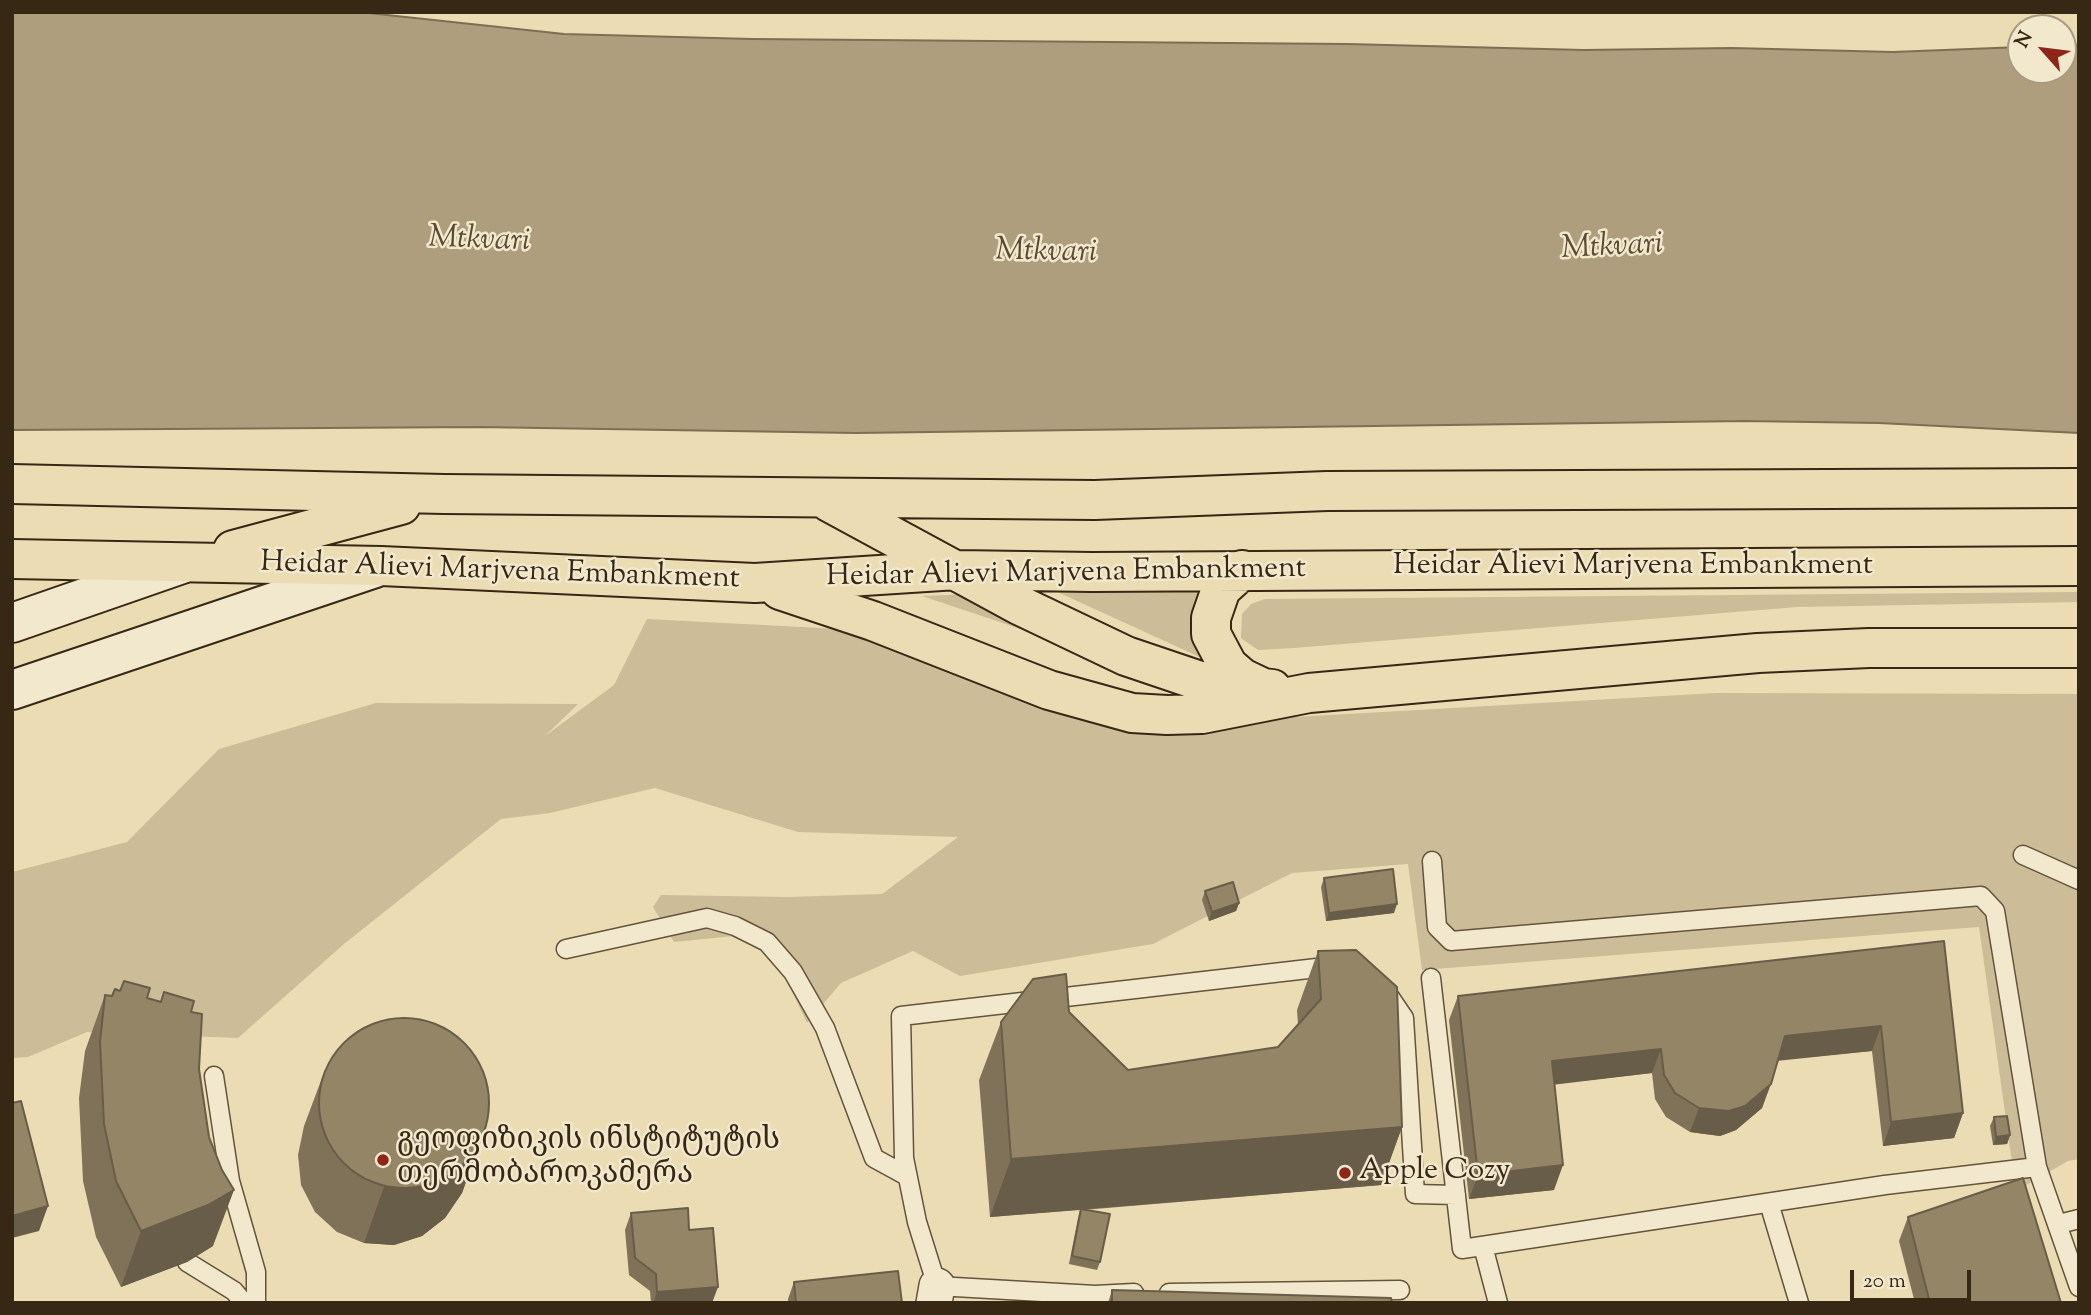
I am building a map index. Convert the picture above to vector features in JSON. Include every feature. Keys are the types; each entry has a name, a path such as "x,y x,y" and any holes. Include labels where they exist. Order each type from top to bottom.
{"highway":[{"path":"12,484 444,494 1095,500 1328,491 2079,488"},
{"path":"187,562 444,494"},
{"path":"823,499 1074,632 1170,673 1200,681 1309,693"},
{"name":"Heidar Alievi Marjvena Embankment","path":"12,559 382,566 755,583 957,570 2079,566"},
{"path":"1242,570 1221,589 1211,618 1211,634 1228,666 1242,678 1261,687"},
{"path":"755,583 873,621 1049,690 1132,713 1202,715 1309,693 1758,653 1869,648 2079,648"}],"main road":[{"path":"12,623 187,562"},
{"path":"12,690 382,566"}],"lane":[{"path":"2023,855 2079,880"},
{"path":"1432,861 1437,927 1451,942 1981,896 1995,911 2037,1167 2079,1287"},
{"path":"566,949 708,918 735,926 767,942 793,972 825,1028 874,1158 907,1176"},
{"path":"1349,969 1337,965 901,1016 907,1176 936,1294 1095,1295 1400,1290"},
{"path":"1375,975 1404,1018 1415,1194 1455,1195"},
{"path":"1431,978 1462,1249 1769,1203 2037,1167"},
{"path":"214,1076 230,1181 256,1272 256,1303"},
{"path":"1769,1203 1799,1303"},
{"path":"2059,1224 2079,1219"},
{"path":"1483,1246 1498,1303"},
{"path":"187,1262 234,1291 244,1303"}],"shaded area":[{"path":"1029,579 1215,582 1217,665"},
{"path":"2079,592 2079,602 1797,607 1258,650 1241,638 1242,614 1251,604 1265,599"},
{"path":"972,594 1116,661 922,596"},
{"path":"647,619 878,631 1207,722 1716,693 2079,694 2079,1159 2068,1161 2016,1191 1979,927 1422,970 1408,864 1292,873 1153,944 960,976 913,951 841,983 807,1023 773,951 734,936 674,942 653,907 661,895 789,897 882,894 958,837 798,832 655,788 550,813 501,819 344,944 238,1038 87,1032 28,1057 12,1058 12,872 127,842 219,749 376,703 578,704 545,736 614,685"}],"water":[{"name":"Mtkvari","path":"12,12 359,12 564,34 752,39 1347,44 1584,50 1732,48 1893,52 2007,48 2007,84 2077,84 2079,45 2079,433 1879,423 1744,421 856,433 479,427 12,430"}],"building":[{"path":"1393,869 1397,904 1329,913 1324,878"},
{"path":"1233,882 1239,903 1212,912 1205,891"},
{"path":"1944,941 1963,1113 1891,1122 1881,1026 1785,1036 1771,1084 1745,1106 1729,1111 1699,1108 1675,1093 1664,1075 1661,1049 1552,1061 1563,1165 1478,1175 1458,996"},
{"path":"1356,950 1397,987 1402,1127 1011,1159 1001,1022 1033,979 1066,974 1069,1012 1128,1070 1278,1047 1321,999 1318,951"},
{"path":"124,981 150,988 147,998 161,1002 164,992 194,1001 191,1012 202,1014 199,1069 209,1137 222,1170 234,1190 208,1205 141,1231 116,1181 104,1124 100,1042 105,995 112,996 115,989 120,991"},
{"path":"404,1018 436,1025 451,1032 464,1043 475,1056 482,1071 489,1103 482,1135 475,1150 464,1163 451,1174 436,1181 404,1188 372,1181 357,1174 344,1163 333,1150 326,1135 319,1103 326,1071 333,1056 344,1043 357,1032 372,1025"},
{"path":"21,1101 48,1206 12,1216 12,1103"},
{"path":"2007,1116 2010,1135 1996,1137 1994,1117"},
{"path":"2023,1178 2061,1303 1930,1303 1908,1217"},
{"path":"688,1208 689,1230 713,1228 718,1287 657,1292 656,1274 635,1258 631,1213"},
{"path":"1081,1209 1110,1214 1100,1262 1072,1256"},
{"path":"898,1271 902,1303 796,1303 794,1282"},
{"path":"1112,1290 1391,1298 1392,1303 1112,1303"}],"place":[{"name":"გეოფიზიკის ინსტიტუტის თერმობაროკამერა","path":"383,1160"},
{"name":"Apple Cozy","path":"1345,1173"}]}
